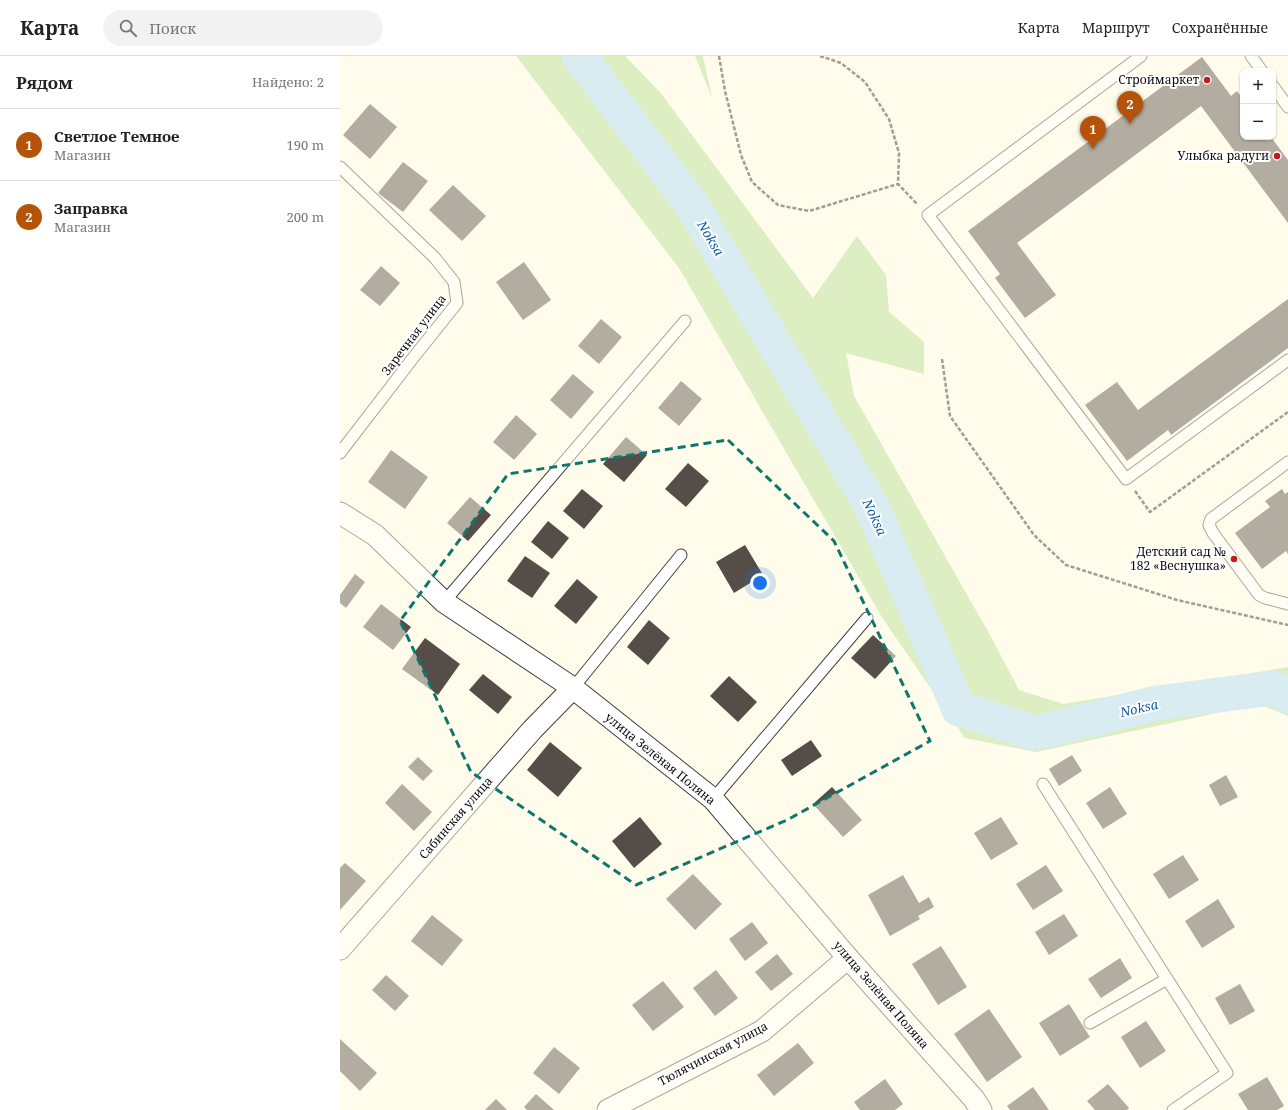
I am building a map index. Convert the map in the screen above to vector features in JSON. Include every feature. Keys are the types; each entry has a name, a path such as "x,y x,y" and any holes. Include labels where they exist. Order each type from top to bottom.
{"street":[{"name":"улица Зелёная Поляна","path":"340,513 375,535 444,602 573,688 713,799 848,958 974,1099 981,1110"},
{"name":"Сабинская улица","path":"340,949 532,730 573,688"},
{"name":"Тюлячинская улица","path":"608,1110 762,1031 848,958"}],"lane":[{"path":"1141,56 928,215 1126,479 1288,360"},
{"path":"1251,56 1260,68"},
{"path":"1276,90 1288,107"},
{"name":"Заречная улица","path":"340,167 435,258 454,282 457,303 340,453"},
{"path":"444,602 685,321"},
{"path":"1288,462 1211,519 1209,525 1213,533 1260,595 1265,598 1288,604"},
{"path":"573,688 681,555"},
{"path":"713,799 867,618"},
{"path":"1043,784 1227,1073 1173,1110"},
{"path":"1090,1023 1167,979"}],"path":[{"path":"719,56 725,91 744,162 752,182 778,205 809,212 898,184"},
{"path":"820,56 841,63 865,82 889,119 899,153 898,184 928,215"},
{"path":"942,359 950,416 1034,535 1066,565 1177,600 1288,625"},
{"path":"1126,479 1150,512 1288,412"}],"highlighted area":[{"path":"728,440 834,541 930,741 787,820 636,885 471,772 400,621 508,474"}],"green space":[{"path":"516,56 625,56 660,92 813,298 857,236 886,275 889,312 924,342 924,374 846,353 854,396 990,635 1019,690 1063,704 1288,667 1288,716 1259,704 1036,752 965,738 883,619 679,268"},
{"path":"695,56 703,56 712,98"}],"building":[{"path":"1202,57 1231,96 1237,91 1240,95 1240,140 1273,140 1288,160 1288,223 1201,106 1017,243 1056,295 1025,318 995,278 1000,274 968,231"},
{"path":"370,104 397,127 370,159 343,135"},
{"path":"403,162 428,181 403,212 378,193"},
{"path":"453,185 486,216 462,241 429,210"},
{"path":"524,262 551,300 523,320 496,282"},
{"path":"381,266 400,283 380,306 360,290"},
{"path":"1288,299 1288,348 1171,435 1168,430 1127,461 1085,405 1117,382 1138,410"},
{"path":"601,319 622,337 599,364 578,346"},
{"path":"573,374 594,392 571,419 550,400"},
{"path":"681,381 702,399 679,426 658,408"},
{"path":"516,415 537,434 514,460 493,442"},
{"path":"626,437 647,455 624,482 603,464"},
{"path":"391,450 428,477 405,509 368,482"},
{"path":"688,463 709,481 686,507 665,489"},
{"path":"582,489 603,506 584,529 563,511"},
{"path":"1282,489 1285,494 1288,492 1288,554 1286,551 1262,569 1235,533 1270,507 1265,501"},
{"path":"470,497 491,515 468,541 447,523"},
{"path":"548,521 569,538 552,559 531,542"},
{"path":"745,545 763,575 734,593 716,562"},
{"path":"525,556 550,573 532,598 507,581"},
{"path":"355,574 365,582 346,608 340,603 340,595"},
{"path":"577,579 598,597 576,624 554,606"},
{"path":"381,604 411,627 393,650 363,627"},
{"path":"649,620 670,638 648,665 627,647"},
{"path":"873,635 896,656 875,679 851,658"},
{"path":"425,638 460,664 438,695 402,669"},
{"path":"483,674 512,697 498,714 469,690"},
{"path":"729,676 757,702 738,722 710,696"},
{"path":"811,740 822,756 792,776 781,760"},
{"path":"550,742 582,768 558,797 527,770"},
{"path":"1072,755 1082,771 1059,786 1049,769"},
{"path":"418,757 433,771 423,781 408,767"},
{"path":"1226,775 1238,797 1220,806 1209,785"},
{"path":"402,784 432,812 414,831 385,803"},
{"path":"832,787 862,820 843,837 813,804"},
{"path":"1110,787 1127,814 1103,829 1086,803"},
{"path":"640,817 662,844 634,868 612,841"},
{"path":"1001,817 1018,844 991,860 974,833"},
{"path":"1183,855 1199,880 1169,899 1153,874"},
{"path":"345,863 366,881 340,910 340,868"},
{"path":"1046,865 1063,891 1033,910 1016,884"},
{"path":"693,874 722,904 695,930 666,899"},
{"path":"903,875 919,903 929,897 934,907 918,916 920,919 890,936 868,895"},
{"path":"1218,899 1235,927 1202,948 1185,921"},
{"path":"1064,914 1078,936 1049,955 1035,932"},
{"path":"432,915 463,940 442,966 411,941"},
{"path":"752,922 768,943 745,961 729,939"},
{"path":"941,946 967,987 938,1005 912,964"},
{"path":"777,954 793,974 771,991 755,972"},
{"path":"1120,958 1132,978 1101,998 1088,979"},
{"path":"716,970 738,998 715,1016 693,988"},
{"path":"386,975 409,996 395,1011 372,990"},
{"path":"663,981 684,1007 653,1031 632,1005"},
{"path":"1240,984 1255,1011 1230,1025 1215,998"},
{"path":"1069,1004 1090,1037 1060,1056 1039,1023"},
{"path":"989,1009 1022,1057 987,1082 954,1034"},
{"path":"1146,1021 1166,1051 1140,1068 1121,1037"},
{"path":"340,1039 377,1073 360,1091 340,1071"},
{"path":"798,1043 814,1063 774,1096 757,1075"},
{"path":"554,1047 580,1068 559,1094 533,1073"},
{"path":"1267,1077 1284,1106 1277,1110 1248,1110 1238,1094"},
{"path":"885,1079 903,1104 895,1110 860,1110 854,1102"},
{"path":"1108,1084 1129,1108 1127,1110 1095,1110 1087,1101"},
{"path":"1033,1087 1049,1110 1010,1110 1007,1106"},
{"path":"536,1094 554,1110 527,1110 524,1107"},
{"path":"496,1099 507,1110 485,1110"}],"waterway":[{"name":"Noksa","path":"579,56 690,202 871,505 959,709 1035,733 1157,703 1273,688 1288,696"}],"place":[{"name":"Строймаркет","path":"1207,80"},
{"name":"Заправка","path":"1130,124"},
{"name":"Светлое Темное","path":"1093,149"},
{"name":"Улыбка радуги","path":"1277,156"},
{"name":"Детский сад № 182 «Веснушка»","path":"1234,559"}]}
